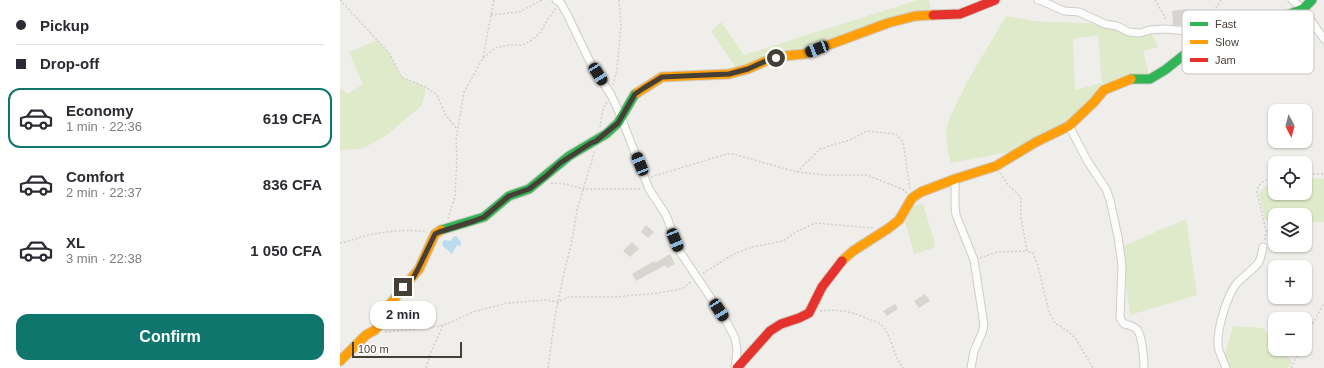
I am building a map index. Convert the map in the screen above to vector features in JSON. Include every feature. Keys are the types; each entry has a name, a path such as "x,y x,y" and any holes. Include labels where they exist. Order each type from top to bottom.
{"street":[{"path":"340,361 366,335 379,325 385,310 403,287 413,278 435,234 484,217 509,196 529,189 564,159 596,141 618,123 635,94 662,77 729,74 748,69 768,60 784,56 804,54 888,23 915,16 960,14 994,0"},
{"path":"1038,0 1042,0 1064,11 1079,12 1092,19 1105,24 1117,26 1129,32 1140,33 1150,30 1165,29 1182,31"},
{"path":"1292,0 1303,9 1312,0"},
{"path":"558,2 560,2 568,14 591,64 611,95 649,189 666,215 680,252 725,319 738,350 736,368"},
{"path":"1314,24 1324,38"},
{"path":"736,368 770,331 781,324 809,313 822,287 845,258 853,251 889,228 903,215 912,198 921,192 955,179 996,166 1036,142 1069,126 1104,90 1130,79 1150,79 1165,70 1182,57"},
{"path":"1069,126 1088,162 1106,189 1110,200 1122,265 1120,318 1124,324 1132,326 1138,331 1144,368"},
{"path":"955,179 956,215 974,260 984,325 974,351 971,368"},
{"path":"1226,368 1218,346 1218,338 1224,312 1236,285 1258,264 1263,247"}],"path":[{"path":"340,0 390,54 401,77 426,87 437,95 445,114 457,129"},
{"path":"445,230 455,197 457,156 456,140 464,92 483,58 494,0"},
{"path":"491,15 520,12 542,0"},
{"path":"548,368 554,316 572,241 577,210 595,152 603,109 611,95 617,69 621,26 619,0"},
{"path":"1155,0 1165,17 1165,29"},
{"path":"1214,10 1221,0"},
{"path":"483,58 495,48 508,45 522,45 532,40 540,33 558,2"},
{"path":"797,172 820,149 850,140 867,131 896,134 903,142 912,198"},
{"path":"645,179 727,154 733,154 797,172 826,175 867,175 904,190 912,198"},
{"path":"996,166 1009,186 1021,199 1021,218 1027,251"},
{"path":"1312,174 1324,174"},
{"path":"1263,247 1266,231 1257,192 1260,183 1268,179"},
{"path":"549,183 566,184 583,189 649,189"},
{"path":"373,331 380,332 428,328 443,325 473,312 507,303 546,300 558,302 569,297 616,297 676,290 683,288 697,277 734,254 752,247 783,241 796,232 815,223 889,228"},
{"path":"340,243 373,234 399,231 418,231 435,234"},
{"path":"974,260 997,252 1027,251 1033,253 1038,266 1049,312 1055,324 1068,331 1075,337 1092,368"},
{"path":"1312,325 1324,303"},
{"path":"809,313 831,310 847,311 878,322 883,326 891,342 898,363 904,368"},
{"path":"426,368 431,352 443,325"},
{"path":"1290,368 1296,356"}],"green space":[{"path":"918,0 929,0 931,8 915,16 739,72 711,31 721,22 744,55"},
{"path":"1006,16 1033,21 1105,24 1129,32 1150,30 1158,47 1143,51 1150,79 1104,90 1072,124 1024,149 951,163 948,152 946,131 950,117 967,82","holes":["1098,35 1102,83 1075,90 1073,39"]},
{"path":"377,40 390,54 401,77 426,87 422,105 387,135 362,149 340,150 340,89 348,94 363,84 349,52"},
{"path":"1312,178 1324,179 1324,222 1312,222 1312,208 1268,208 1268,220 1265,220 1259,193 1268,186 1268,200 1312,200"},
{"path":"923,204 935,243 933,248 914,254 904,217 911,207"},
{"path":"1186,219 1197,295 1130,315 1121,247"},
{"path":"1233,326 1263,328 1268,334 1268,356 1287,356 1292,362 1288,368 1221,368"}],"water":[{"path":"456,236 461,242 461,246 457,245 452,254 443,246 442,243 444,240 451,241 453,237"}],"building":[{"path":"1187,9 1182,10 1182,26 1173,25 1172,11"},
{"path":"646,225 654,232 648,238 641,232"},
{"path":"632,242 639,249 630,257 623,251"},
{"path":"670,254 675,264 667,268 665,265 636,281 632,274 654,261 655,263"},
{"path":"925,294 930,301 919,308 914,301"},
{"path":"895,304 898,309 887,316 883,311"}],"traffic: fast":[{"path":"1300,10 1312,0"},
{"path":"1131,79 1150,79 1165,70 1182,57"},
{"path":"441,230 484,217 509,196 529,189 569,156 606,134 618,123 637,93"}],"traffic: slow":[{"path":"637,93 662,77 729,74 748,69 768,60 784,56 804,54 888,23 915,16 933,15"},
{"path":"842,261 853,251 899,220 912,198 921,192 996,166 1036,142 1069,126 1104,90 1131,79"},
{"path":"340,361 366,335 375,330 379,325 385,310 419,269 435,234 441,230"}],"traffic: jam":[{"path":"933,15 960,14 995,0"},
{"path":"737,368 770,331 781,324 809,313 822,287 842,261"}],"route":[{"path":"403,287 413,278 435,234 484,217 509,196 529,189 569,156 606,134 618,123 635,94 652,83 662,77 713,76 729,74 748,69 776,58"}]}
